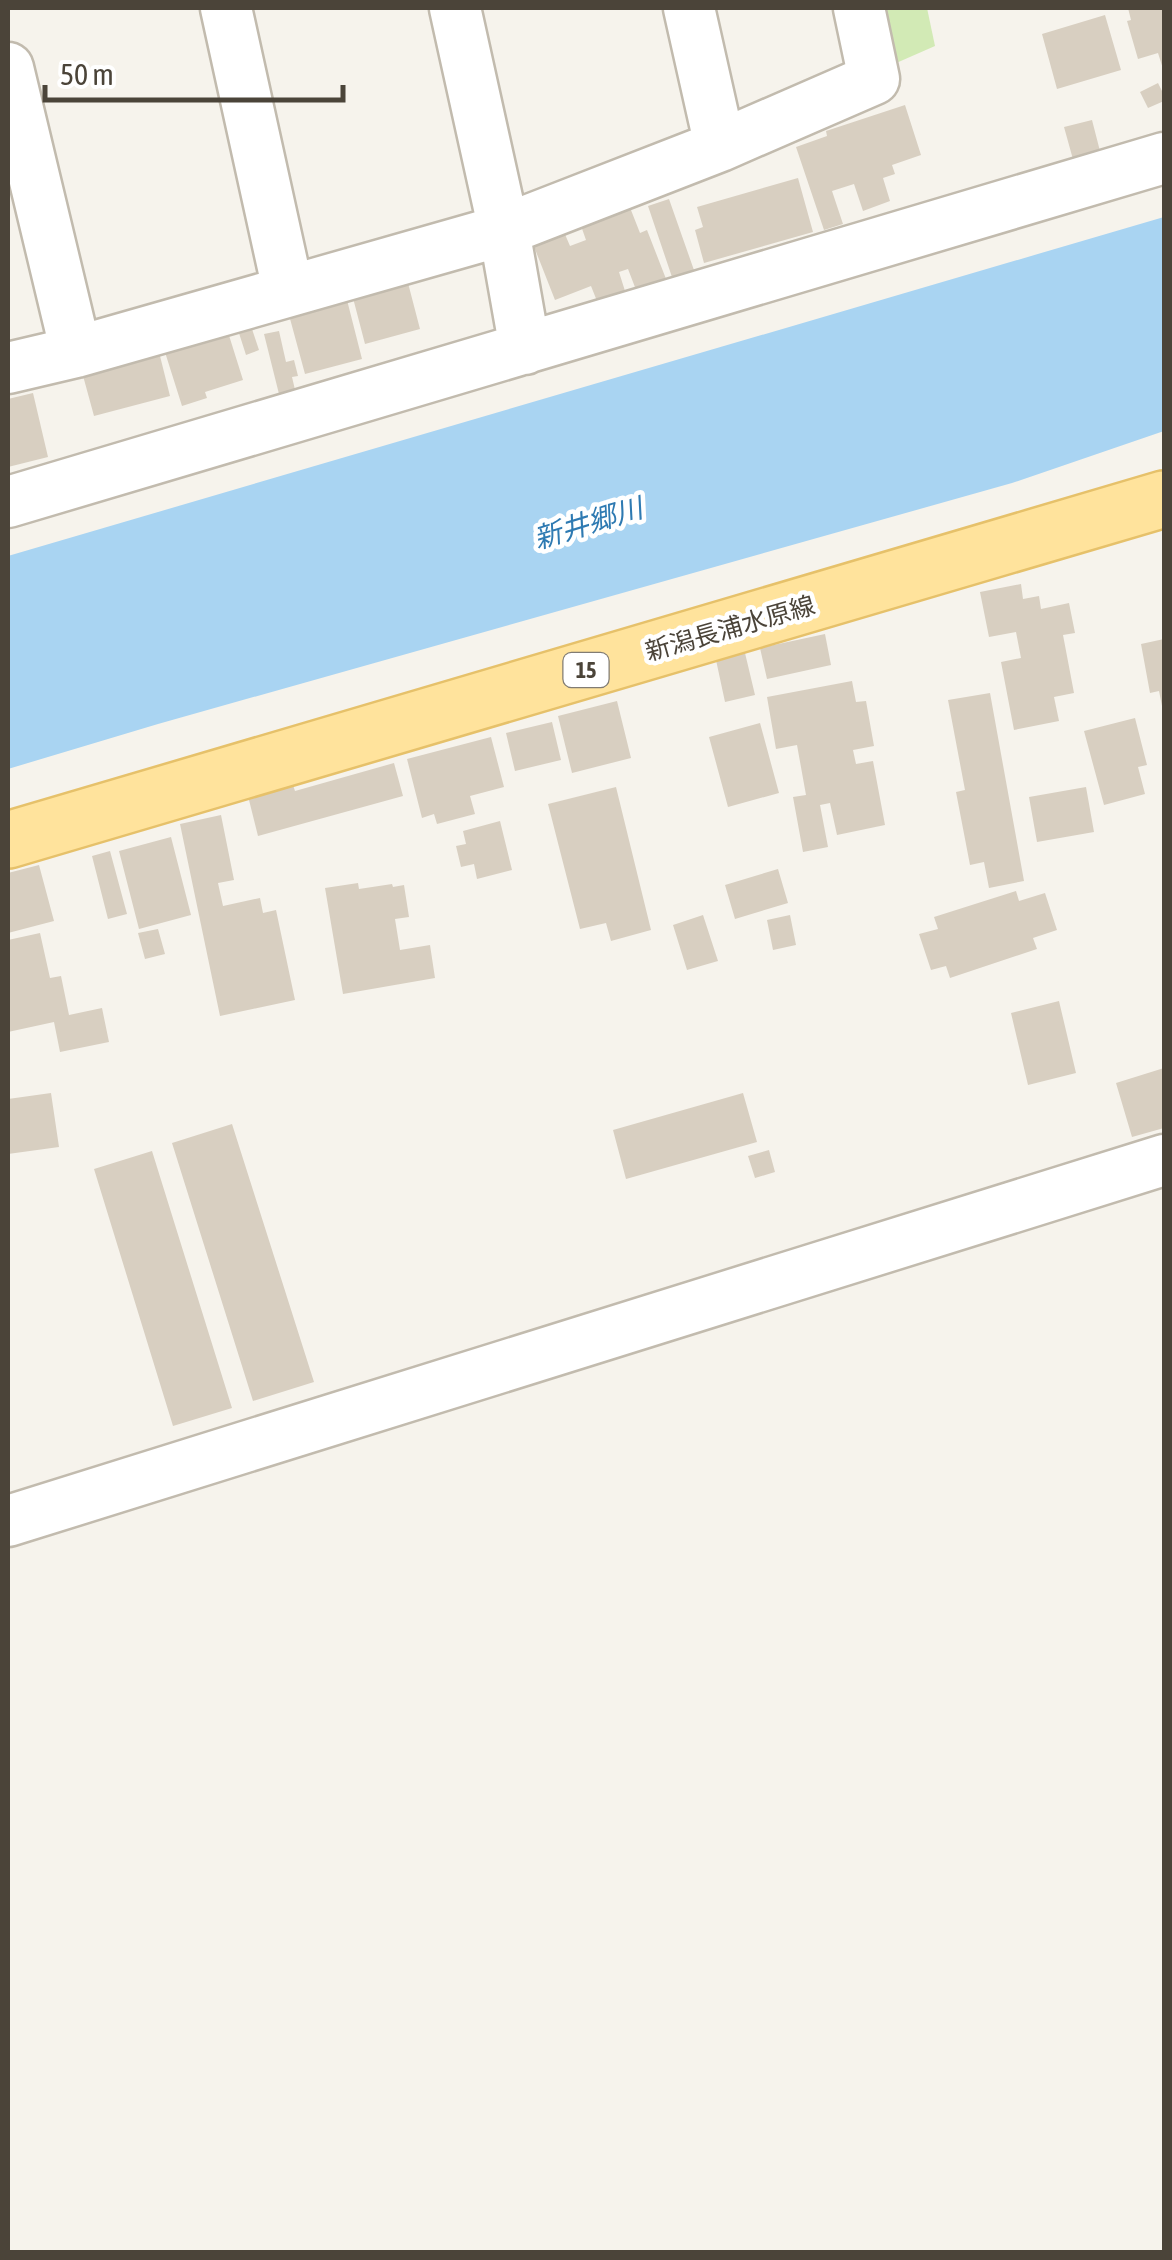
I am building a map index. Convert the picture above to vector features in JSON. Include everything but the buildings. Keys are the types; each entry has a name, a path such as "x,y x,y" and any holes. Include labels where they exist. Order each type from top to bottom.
{"main road":[{"name":"新潟長浦水原線","path":"8,840 1164,500"}],"street":[{"path":"226,8 288,290"},
{"path":"455,8 504,230 525,349"},
{"path":"689,8 720,146"},
{"path":"8,368 504,230 720,146 874,80 858,8"},
{"path":"11,98 76,352"},
{"path":"8,502 1164,158"},
{"path":"8,1521 1164,1160"}],"green space":[{"path":"865,8 927,8 935,46 878,71"}],"water":[{"name":"新井郷川","path":"1164,217 1164,431 1012,483 8,769 8,556"}]}
